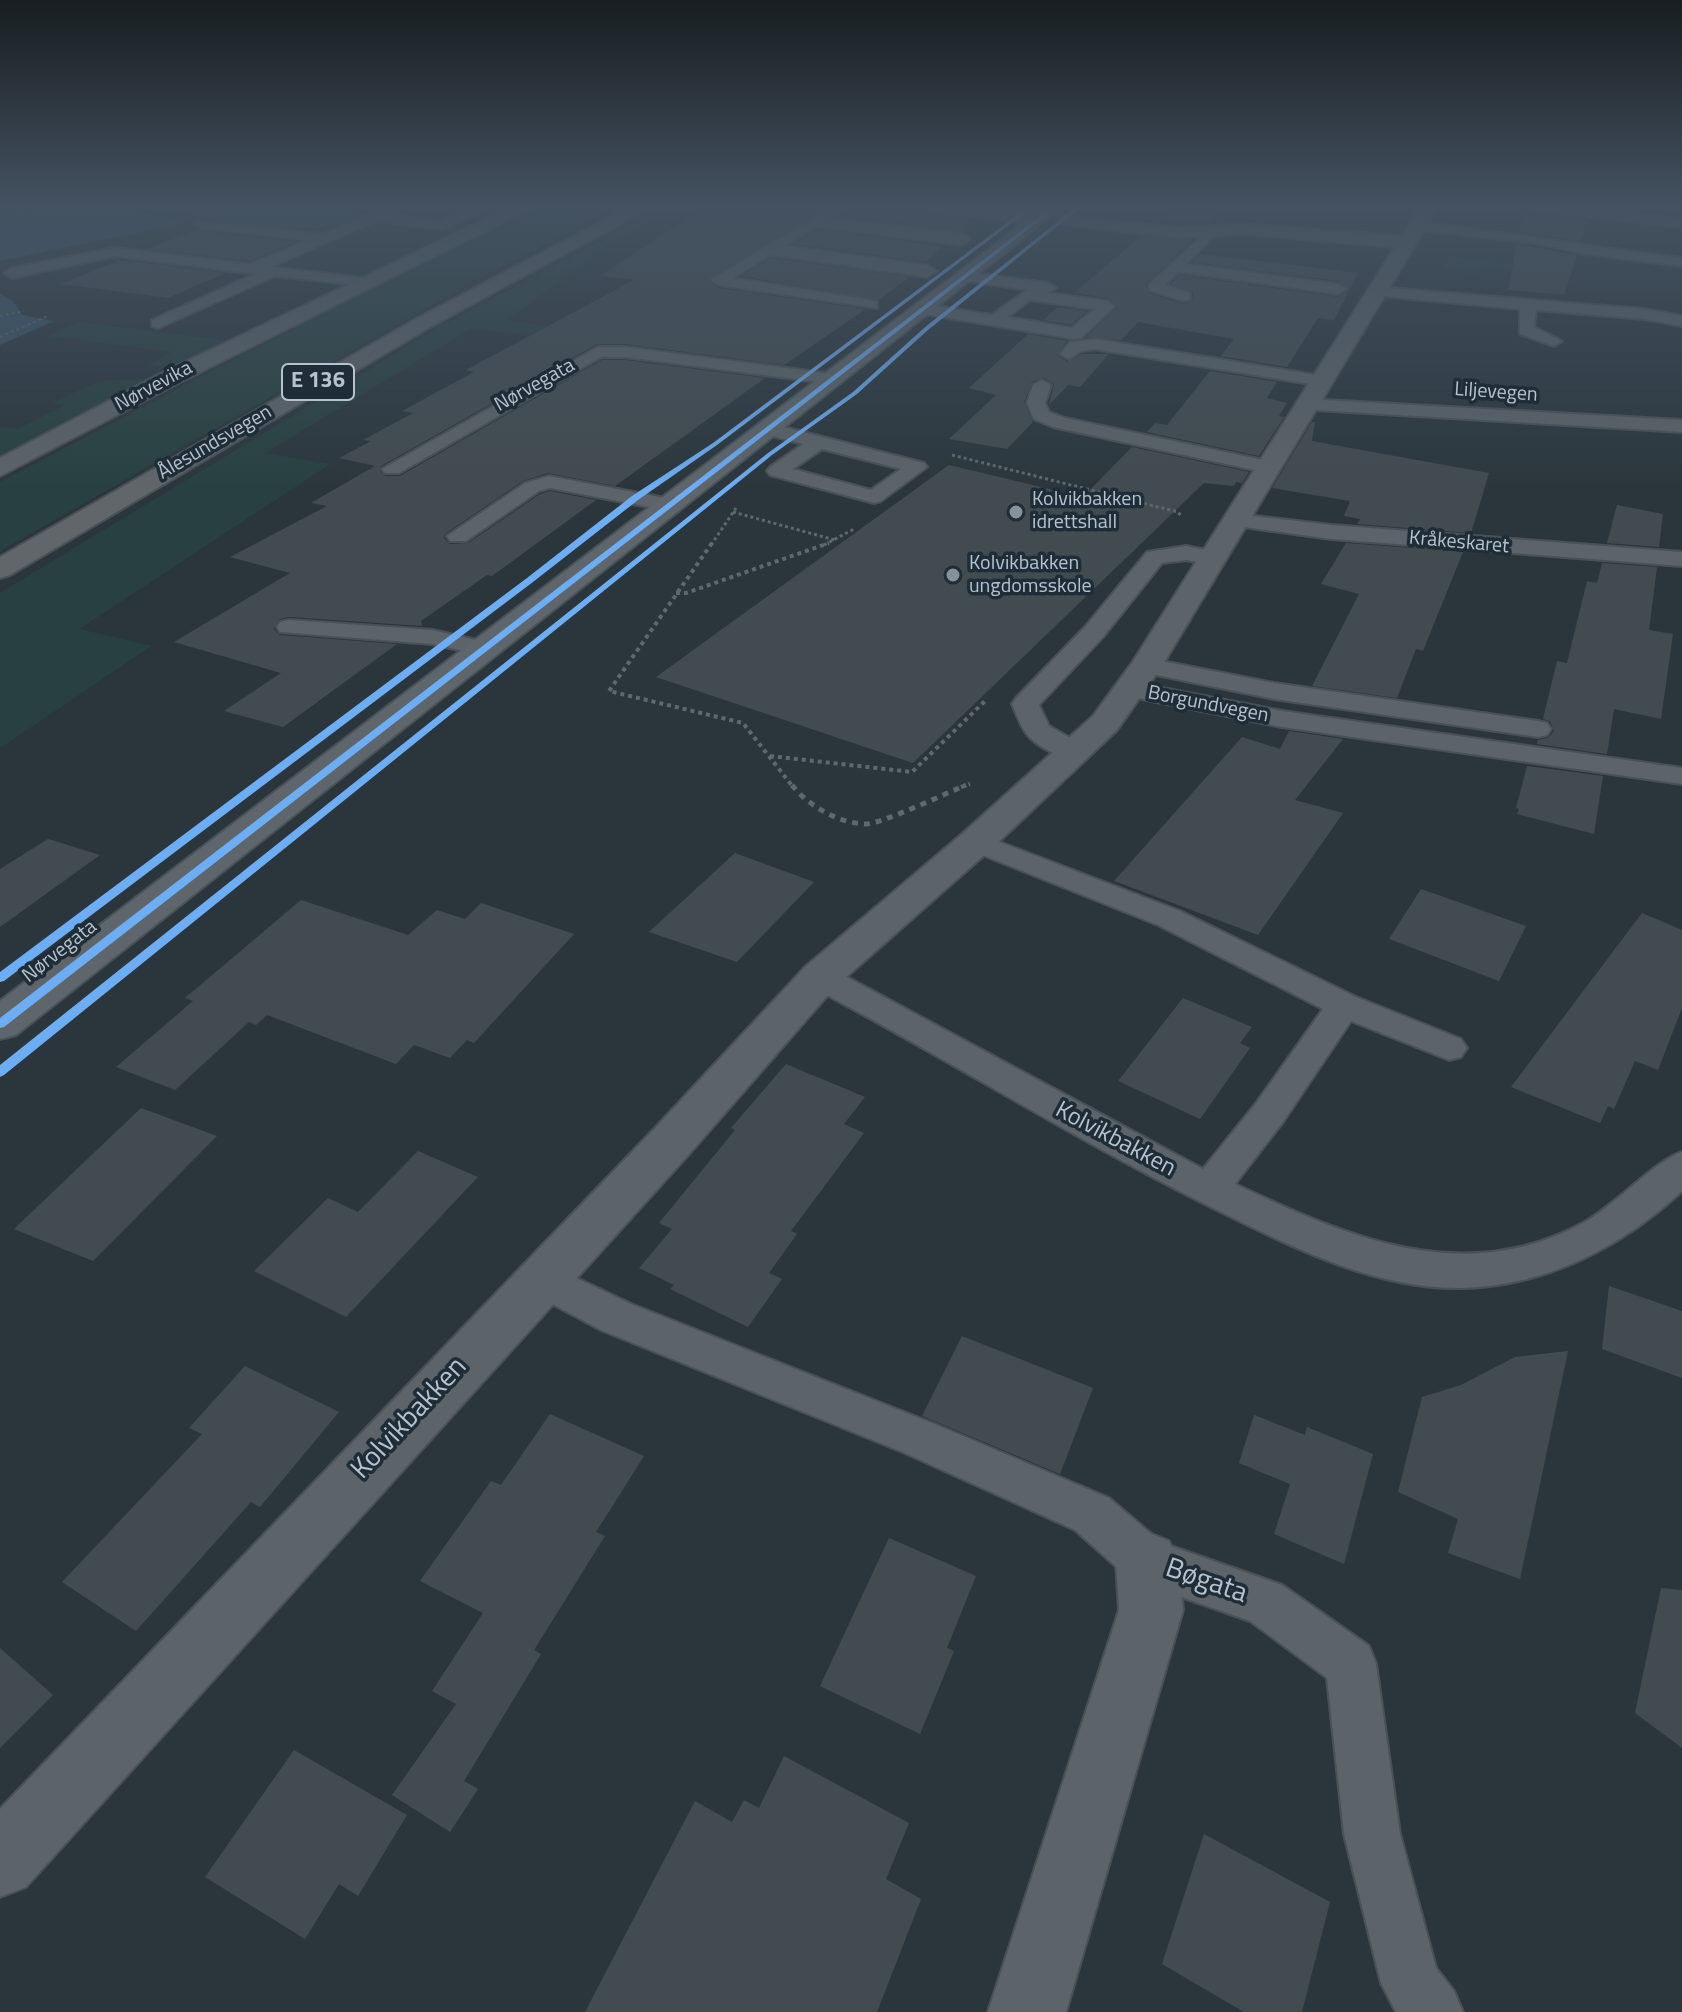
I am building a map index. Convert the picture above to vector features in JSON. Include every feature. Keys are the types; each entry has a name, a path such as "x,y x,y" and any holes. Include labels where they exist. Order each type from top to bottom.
{"highway":[{"name":"Ålesundsvegen","path":"0,569 397,338 467,301"}],"main road":[{"name":"Nørvegata","path":"0,1024 934,301"}],"street":[{"name":"Nørvevika","path":"0,468 174,376 327,301"},
{"name":"Borgundvegen","path":"1139,678 1370,301"},
{"name":"Kolvikbakken","path":"0,1861 820,977 976,842 1105,723 1139,678"},
{"name":"Bøgata","path":"1027,2012 1151,1610 1147,1562"}],"lane":[{"path":"158,323 206,301"},
{"path":"846,301 871,305"},
{"path":"995,320 1019,301"},
{"path":"924,309 1075,334 1107,306 1070,301"},
{"path":"1487,301 1661,315 1682,321"},
{"path":"1532,301 1661,310"},
{"path":"1528,305 1526,330 1554,341"},
{"path":"1069,354 1076,346 1095,344 1322,381"},
{"name":"Nørvegata","path":"392,469 598,352 625,352 833,379"},
{"path":"1042,385 1036,403 1041,415 1060,423 1268,467"},
{"name":"Liljevegen","path":"1307,405 1682,426"},
{"path":"768,429 917,467 874,497 777,471 818,442"},
{"path":"458,536 532,487 549,482 670,505"},
{"name":"Kråkeskaret","path":"1237,520 1442,542 1682,559"},
{"path":"1074,752 1038,731 1025,704 1094,632 1155,557 1186,553 1213,558"},
{"path":"289,627 432,637 485,649"},
{"path":"1139,678 1274,691 1538,729"},
{"name":"Borgundvegen","path":"1139,678 1282,719 1682,776"},
{"path":"976,842 1169,918 1344,1005 1449,1048"},
{"name":"Kolvikbakken","path":"820,977 1208,1190 1311,1237 1379,1259 1427,1269 1460,1271 1522,1261 1587,1240 1660,1189 1682,1167"},
{"path":"1208,1190 1270,1112 1344,1005"},
{"path":"543,1279 616,1317 921,1439 1092,1514 1147,1562"},
{"name":"Bøgata","path":"1147,1562 1265,1602 1351,1664 1372,1834 1411,1983 1433,2012"}],"path":[{"path":"0,316 24,311"},
{"path":"0,337 48,316"},
{"path":"943,453 1178,512 1183,519"},
{"path":"741,500 609,691 743,723 799,795 836,818 855,823 869,824 977,781"},
{"path":"733,512 836,540"},
{"path":"675,593 686,593 847,535"},
{"path":"768,755 912,772 989,697"}],"green space":[{"path":"347,301 440,301 0,551 0,482"},
{"path":"489,301 533,301 506,320 617,335 599,346 472,328 265,453 330,464 79,629 151,646 0,748 0,593 439,327"},
{"path":"80,322 229,341 175,369 148,366 172,352 48,336"},
{"path":"141,379 150,382 0,460 0,427 18,429 65,405 53,403 99,381"}],"water":[{"path":"0,301 13,301 22,315 54,321 0,345"}],"building":[{"path":"595,301 809,301 866,309 784,365 625,344 597,344 381,466 380,471 385,476 400,476 602,360 625,360 765,378 615,486 548,473 523,481 445,534 444,538 450,544 468,543 540,494 550,491 596,500 492,576 487,575 421,621 422,626 289,617 279,619 274,629 280,635 397,644 283,727 224,711 281,673 174,642 290,573 230,557 327,506 311,503 375,466 339,458 371,441 363,440 413,413 402,411 474,372 466,370"},
{"path":"1111,301 1173,301 1183,304 1192,301 1344,301 1334,320 1318,318 1287,367 1221,356 1234,339 1138,322 1121,340 1086,337 1118,306"},
{"path":"1058,307 1087,311 1071,325 1043,320"},
{"path":"1028,334 1067,341 1057,355 1068,362 1082,354 1109,354 1080,387 1068,385 1049,405 1054,384 1043,377 1032,382 1024,402 1033,422 1007,449 949,439 996,395 969,388"},
{"path":"1210,371 1277,382 1267,398 1287,403 1279,416 1284,417 1259,456 1147,432 1155,423 1167,425"},
{"path":"1312,422 1315,422 1312,441 1489,473 1471,533 1357,524 1360,519 1344,516 1350,501 1272,488"},
{"path":"1132,447 1249,472 1242,483 1236,482 1234,486 1204,483 913,763 656,677 949,465 1083,497"},
{"path":"1617,505 1663,514 1659,547 1607,543"},
{"path":"1346,543 1463,552 1423,651 1416,649 1397,698 1312,686 1359,594 1321,584"},
{"path":"1602,563 1657,567 1649,630 1673,634 1661,719 1614,709 1607,754 1537,744 1538,740 1548,738 1554,731 1550,721 1543,719 1557,661 1567,663 1587,581 1597,583"},
{"path":"1289,731 1343,739 1295,800 1343,813 1258,935 1114,881 1242,737 1280,749"},
{"path":"1527,766 1603,776 1594,834 1517,814"},
{"path":"48,839 100,855 0,927 0,869"},
{"path":"735,853 814,882 737,962 649,932"},
{"path":"1421,889 1526,926 1499,981 1389,939"},
{"path":"301,900 408,935 437,910 465,919 481,903 574,934 474,1043 467,1040 450,1058 414,1045 396,1064 267,1015 256,1025 249,1022 175,1090 116,1067 193,1001 185,998"},
{"path":"1642,913 1682,930 1682,1008 1658,1070 1635,1061 1614,1109 1608,1106 1600,1123 1511,1087"},
{"path":"1183,998 1252,1027 1240,1043 1250,1048 1200,1119 1118,1081"},
{"path":"786,1064 865,1097 844,1124 864,1133 791,1231 797,1234 769,1273 782,1279 748,1327 670,1289 674,1285 639,1268 672,1229 659,1223 735,1130 731,1128"},
{"path":"141,1108 217,1136 93,1261 14,1229"},
{"path":"418,1151 478,1177 346,1317 254,1271 328,1198 358,1212"},
{"path":"1609,1286 1682,1311 1682,1378 1602,1349"},
{"path":"962,1336 1093,1388 1060,1474 922,1416"},
{"path":"1568,1351 1520,1579 1448,1553 1458,1519 1398,1492 1422,1397 1461,1385 1515,1357"},
{"path":"245,1366 339,1412 260,1507 251,1502 136,1631 62,1582 202,1434 189,1428"},
{"path":"550,1414 644,1456 596,1532 605,1536 534,1650 541,1654 464,1781 478,1789 450,1832 392,1795 456,1704 432,1691 483,1613 420,1581 491,1481 501,1485"},
{"path":"1254,1415 1305,1435 1307,1427 1373,1454 1344,1564 1274,1534 1290,1484 1239,1463"},
{"path":"889,1538 976,1576 947,1648 954,1651 920,1734 820,1686"},
{"path":"1661,1588 1682,1590 1682,1748 1635,1713"},
{"path":"0,1648 53,1695 0,1748"},
{"path":"294,1750 407,1815 358,1896 339,1884 305,1939 205,1877"},
{"path":"784,1756 909,1823 886,1879 921,1899 877,2012 585,2012 695,1801 732,1822 744,1800 759,1808"},
{"path":"1204,1834 1330,1902 1302,2012 1244,2012 1162,1964"}],"cycle path":[{"path":"0,978 635,498 715,444 906,301"},
{"path":"0,1024 934,301"},
{"path":"0,1072 770,454 855,393 961,301"}],"place":[{"name":"Kolvikbakken idrettshall","path":"1016,512"},
{"name":"Kolvikbakken ungdomsskole","path":"953,575"}]}
